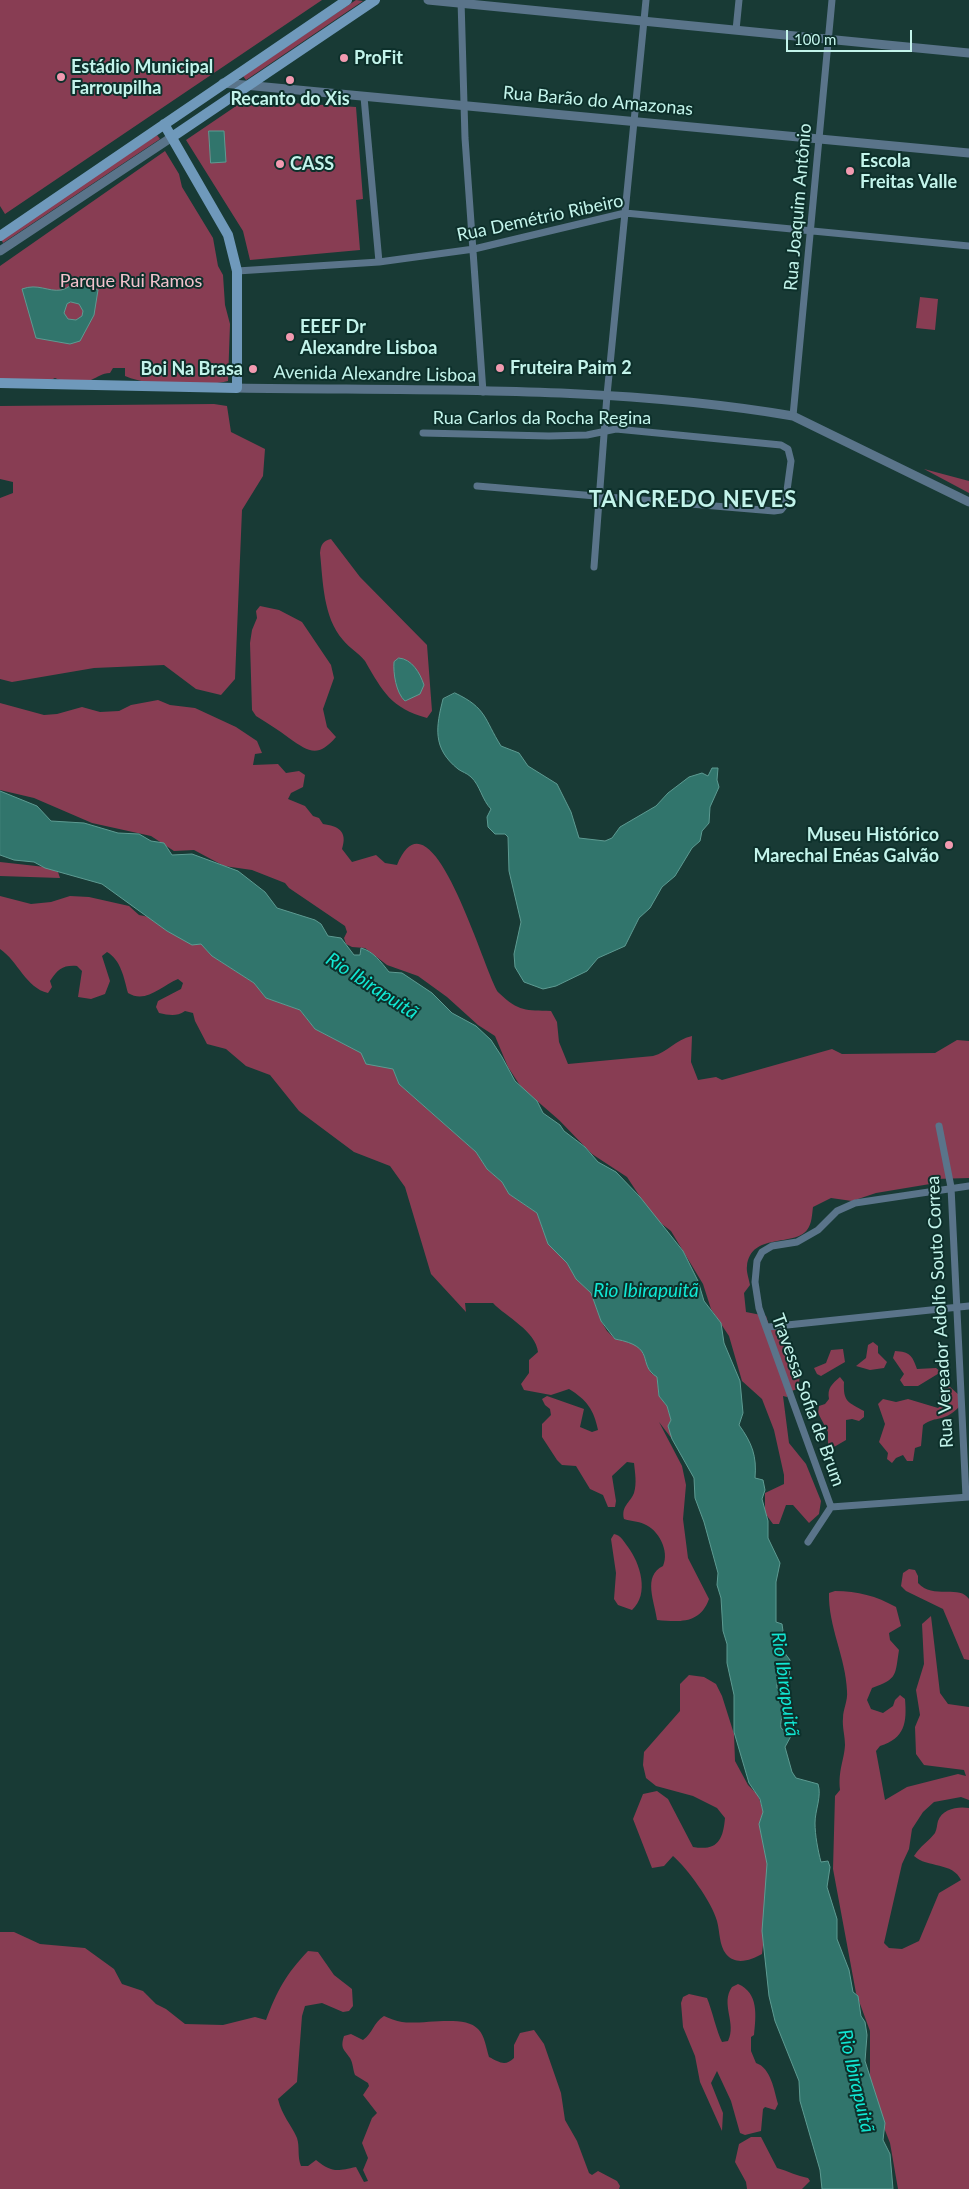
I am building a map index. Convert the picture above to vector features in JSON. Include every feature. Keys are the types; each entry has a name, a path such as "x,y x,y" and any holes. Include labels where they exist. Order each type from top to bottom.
{"main road":[{"path":"0,236 346,0"},
{"path":"172,137 375,0"},
{"path":"164,124 228,235 237,271 237,388"},
{"name":"Avenida Alexandre Lisboa","path":"0,383 237,388"}],"street":[{"path":"428,0 969,53"},
{"path":"594,567 607,394 646,0"},
{"path":"736,30 739,0"},
{"name":"Rua Joaquim Antônio","path":"793,416 832,0"},
{"path":"461,2 465,138 483,392"},
{"name":"Rua Barão do Amazonas","path":"223,83 969,153"},
{"path":"364,97 379,262"},
{"path":"0,251 172,137"},
{"name":"Rua Demétrio Ribeiro","path":"237,271 379,262 474,249 625,212 969,246"},
{"name":"Avenida Alexandre Lisboa","path":"237,388 607,394 793,416 969,502"},
{"name":"Rua Carlos da Rocha Regina","path":"424,433 549,436 587,435 616,429 644,431 781,445 788,449 791,461 788,496 786,505 781,510 774,511 600,496"},
{"path":"477,486 600,496"},
{"name":"Rua Vereador Adolfo Souto Correa","path":"939,1126 951,1187 956,1308 968,1497"},
{"path":"951,1187 969,1186"},
{"name":"Travessa Sofia de Brum","path":"808,1542 831,1507 757,1300 755,1282 757,1261 762,1252 772,1246 797,1242 818,1230 837,1211 855,1203 951,1187"},
{"path":"768,1328 969,1306"},
{"path":"831,1507 968,1497"}],"green space":[{"path":"0,0 322,0 5,214 0,206"},
{"path":"356,0 363,1 246,80 243,76"},
{"name":"CASS","path":"245,100 356,107 363,199 356,200 360,250 250,260 243,231 186,140"},
{"path":"157,135 160,139 3,243 1,239"},
{"name":"Parque Rui Ramos","path":"165,151 179,174 182,187 213,238 218,266 223,275 225,305 230,324 228,381 191,385 162,384 136,380 125,376 125,368 113,368 110,373 82,382 68,382 55,378 42,384 0,383 0,266"},
{"path":"920,297 938,299 935,330 916,328"},
{"path":"214,404 227,406 231,432 265,449 263,476 242,510 235,679 221,695 196,689 164,665 94,668 12,682 0,679 0,498 13,493 13,482 0,479 0,406"},
{"path":"924,469 969,481 969,493"},
{"path":"331,539 360,577 427,645 432,711 427,718 396,704 377,682 365,661 345,643 336,631 331,621 325,598 320,553 323,543"},
{"path":"260,606 279,610 302,622 331,665 334,678 323,709 327,727 336,737 324,748 313,751 302,747 256,716 252,710 250,643 252,630 257,618 256,611"},
{"path":"158,700 170,705 195,708 236,727 257,741 262,753 255,754 253,765 278,764 286,773 299,771 305,775 303,787 291,793 288,799 305,806 323,824 340,830 344,838 342,849 352,862 376,855 385,863 397,865 411,845 426,847 441,864 456,892 499,993 512,1004 523,1009 551,1011 557,1022 559,1042 568,1064 653,1056 692,1036 691,1062 698,1080 716,1077 722,1080 832,1049 842,1054 935,1053 957,1040 969,1041 969,1178 935,1179 930,1184 876,1193 852,1201 831,1198 813,1207 810,1225 801,1235 764,1244 756,1248 750,1255 747,1273 750,1285 744,1293 746,1312 766,1316 770,1328 783,1332 787,1356 800,1376 798,1389 791,1391 787,1397 783,1396 789,1443 806,1464 821,1501 819,1514 809,1523 793,1505 786,1505 779,1524 773,1524 765,1513 765,1493 784,1484 784,1475 774,1430 762,1399 742,1381 729,1336 711,1309 703,1284 671,1231 654,1218 627,1177 592,1154 559,1120 521,1087 508,1067 495,1036 478,1025 447,997 418,976 387,965 365,948 352,947 346,944 344,938 347,932 345,926 289,888 285,883 252,870 224,866 194,850 174,851 151,836 92,823 34,798 0,790 0,703 44,715 57,714 82,707 100,712 119,711 131,705"},
{"path":"0,862 45,867 58,872 60,878 0,876"},
{"path":"0,896 31,904 51,902 70,896 89,897 129,906 139,915 149,917 167,931 201,944 212,956 254,983 266,998 300,1010 315,1029 393,1069 399,1084 476,1152 487,1169 502,1182 509,1194 537,1213 548,1244 567,1263 576,1279 591,1293 601,1321 607,1331 615,1339 633,1342 642,1351 651,1373 657,1377 659,1396 667,1406 671,1420 669,1426 672,1439 659,1422 682,1466 686,1485 683,1519 688,1558 709,1599 700,1613 688,1620 657,1620 651,1583 657,1570 663,1566 665,1560 664,1547 658,1536 649,1527 639,1522 624,1519 623,1515 635,1489 634,1463 627,1462 612,1476 616,1501 615,1507 608,1507 603,1495 590,1489 576,1466 562,1465 557,1460 542,1437 542,1424 551,1415 550,1409 542,1399 547,1396 584,1409 580,1427 592,1432 598,1430 592,1411 581,1397 569,1389 551,1395 524,1390 521,1384 529,1373 529,1360 538,1352 532,1337 493,1303 465,1303 466,1312 431,1274 405,1187 390,1166 354,1152 299,1111 270,1075 246,1066 226,1049 207,1044 193,1013 185,1011 172,1015 159,1013 156,1007 158,1001 181,989 183,983 178,979 153,993 135,996 128,993 119,965 112,955 107,952 102,956 110,981 105,994 91,999 78,997 82,971 77,966 64,967 58,971 50,981 52,987 48,993 34,986 0,949"},
{"path":"873,1342 878,1346 878,1353 887,1362 884,1368 870,1370 856,1366 866,1358 868,1345"},
{"path":"843,1349 845,1362 821,1376 817,1374 814,1368 826,1363 831,1350"},
{"path":"895,1351 910,1355 917,1369 936,1368 941,1372 918,1386 904,1386 900,1380 904,1374 893,1358"},
{"path":"840,1377 844,1382 846,1398 850,1403 864,1411 864,1417 859,1421 846,1420 846,1440 834,1447 828,1445 828,1432 818,1413 819,1406 825,1404 829,1399 831,1386"},
{"path":"942,1386 949,1386 959,1395 959,1407 949,1415 923,1425 921,1446 915,1448 913,1461 907,1461 903,1455 896,1458 892,1463 887,1459 888,1453 879,1442 885,1424 878,1404 883,1399 896,1402 908,1399 938,1408 943,1404 939,1398"},
{"path":"614,1534 620,1537 628,1547 639,1570 642,1587 641,1596 632,1610 618,1605 614,1599 616,1573 611,1539"},
{"path":"909,1569 915,1570 918,1576 918,1583 924,1588 938,1592 959,1593 969,1599 969,1660 964,1659 943,1609 906,1591 901,1586 903,1573"},
{"path":"835,1591 867,1595 896,1607 901,1626 889,1633 890,1640 899,1650 896,1671 887,1682 872,1688 867,1700 871,1709 883,1713 893,1706 895,1700 900,1695 905,1699 905,1722 903,1729 895,1739 880,1746 876,1751 885,1800 907,1787 958,1774 966,1776 964,1770 924,1765 916,1754 915,1727 920,1715 916,1690 924,1664 922,1624 931,1616 940,1693 948,1704 969,1707 969,1800 961,1797 934,1802 923,1812 912,1829 909,1849 902,1864 884,1943 889,1948 902,1949 919,1941 939,1893 961,1880 952,1870 919,1860 914,1856 935,1833 938,1821 943,1814 955,1808 969,1808 969,2189 898,2189 890,2143 870,2092 870,2031 856,1993 833,1869 835,1796 840,1790 845,1745 843,1715 847,1695 844,1666 829,1605 829,1593"},
{"path":"689,1675 704,1677 716,1684 722,1696 734,1734 735,1761 748,1785 758,1795 766,1820 768,1900 762,1954 744,1961 734,1960 726,1954 721,1943 717,1921 705,1895 679,1861 673,1856 664,1866 652,1868 633,1819 643,1794 657,1791 668,1799 693,1847 713,1846 723,1833 725,1818 717,1808 693,1796 656,1786 646,1778 643,1765 644,1752 680,1711 680,1684"},
{"path":"0,1932 14,1932 40,1944 85,1948 114,1969 122,1984 143,1991 156,2004 166,2009 185,2024 223,2025 255,2017 266,2020 278,1991 294,1967 308,1951 318,1952 334,1975 352,1989 353,2006 349,2011 343,2012 322,2003 305,2006 302,2016 297,2082 278,2099 297,2138 301,2166 308,2166 316,2160 326,2167 335,2170 356,2167 364,2182 368,2181 363,2170 368,2158 362,2143 372,2118 377,2113 363,2095 369,2086 368,2083 355,2075 351,2060 344,2051 344,2036 351,2034 363,2040 384,2016 410,2023 463,2022 478,2029 484,2039 489,2057 505,2063 514,2058 514,2045 520,2033 534,2030 544,2044 561,2093 565,2120 577,2141 589,2173 592,2175 598,2171 617,2181 620,2186 619,2189 0,2189"},
{"path":"738,1984 750,1993 753,1999 755,2020 754,2035 751,2037 751,2051 756,2063 768,2074 778,2104 775,2110 765,2107 763,2109 761,2131 745,2135 740,2133 731,2101 717,2071 711,2083 723,2113 722,2131 700,2082 695,2056 683,2027 681,2003 683,1997 689,1994 707,1998 722,2042 728,2041 731,2027 728,2007 729,1993 732,1987"},
{"path":"751,2137 761,2137 777,2168 808,2178 810,2181 802,2189 747,2189 746,2182 735,2162 739,2144"}],"water":[{"path":"209,131 224,131 226,162 211,163"},
{"path":"81,278 90,278 92,280 91,288 98,290 94,315 80,341 70,344 36,338 22,289 38,287 61,290","holes":["71,302 79,304 83,311 82,316 76,320 68,319 64,313 67,304"]},
{"path":"399,658 408,661 415,667 424,685 420,694 405,701 397,688 394,672 394,662"},
{"path":"455,693 479,709 501,746 519,753 528,766 557,784 571,812 579,838 605,841 612,838 620,827 656,806 668,793 689,777 702,773 708,776 712,768 718,768 717,780 719,787 710,807 709,823 702,831 700,841 692,848 675,876 662,887 650,908 639,918 625,946 598,958 587,971 556,986 543,989 524,982 515,967 514,954 521,922 509,871 508,837 505,834 495,834 488,827 487,817 491,809 474,780 468,774 458,769 444,753 438,737 443,699"},
{"name":"Rio Ibirapuitã","path":"0,791 37,806 51,821 84,823 118,833 139,834 151,841 164,843 172,855 192,854 238,871 265,892 277,908 315,920 321,924 328,936 341,938 354,955 360,955 361,948 365,949 376,957 389,972 402,973 432,993 452,1013 476,1026 491,1040 515,1081 537,1101 543,1113 585,1147 598,1162 616,1172 640,1197 683,1251 698,1281 704,1301 721,1323 724,1343 740,1381 743,1413 739,1425 753,1450 755,1478 763,1480 765,1490 762,1499 768,1521 768,1538 780,1563 776,1582 776,1622 782,1624 783,1631 777,1636 781,1648 790,1660 789,1679 782,1678 777,1682 777,1688 789,1696 781,1721 781,1728 791,1736 785,1747 792,1772 796,1778 818,1784 819,1793 815,1823 818,1848 821,1862 828,1861 830,1867 827,1887 837,1919 837,1939 849,1970 853,1992 858,1996 861,2016 865,2022 867,2035 865,2061 885,2123 883,2140 890,2154 893,2189 822,2189 820,2170 800,2101 799,2081 775,2021 769,1996 762,1931 767,1864 759,1824 763,1812 760,1799 749,1783 734,1732 734,1695 727,1663 727,1644 723,1631 721,1598 717,1585 718,1573 704,1522 695,1498 694,1478 672,1439 668,1426 671,1420 667,1406 659,1396 657,1377 648,1367 642,1351 637,1346 628,1342 615,1339 601,1321 591,1293 576,1279 567,1263 548,1244 537,1213 509,1194 502,1182 487,1169 476,1152 399,1084 393,1069 366,1064 361,1053 315,1029 300,1010 266,998 254,983 212,956 201,944 192,945 167,931 102,884 45,868 34,862 14,860 0,855"}],"place":[{"name":"ProFit","path":"344,58"},
{"name":"Estádio Municipal Farroupilha","path":"61,77"},
{"name":"Recanto do Xis","path":"290,80"},
{"name":"CASS","path":"280,164"},
{"name":"Escola Freitas Valle","path":"850,171"},
{"name":"EEEF Dr Alexandre Lisboa","path":"290,337"},
{"name":"Fruteira Paim 2","path":"500,368"},
{"name":"Boi Na Brasa","path":"253,369"},
{"name":"Museu Histórico Marechal Enéas Galvão","path":"949,845"}],"district":[{"name":"TANCREDO NEVES","path":"693,500"}]}
